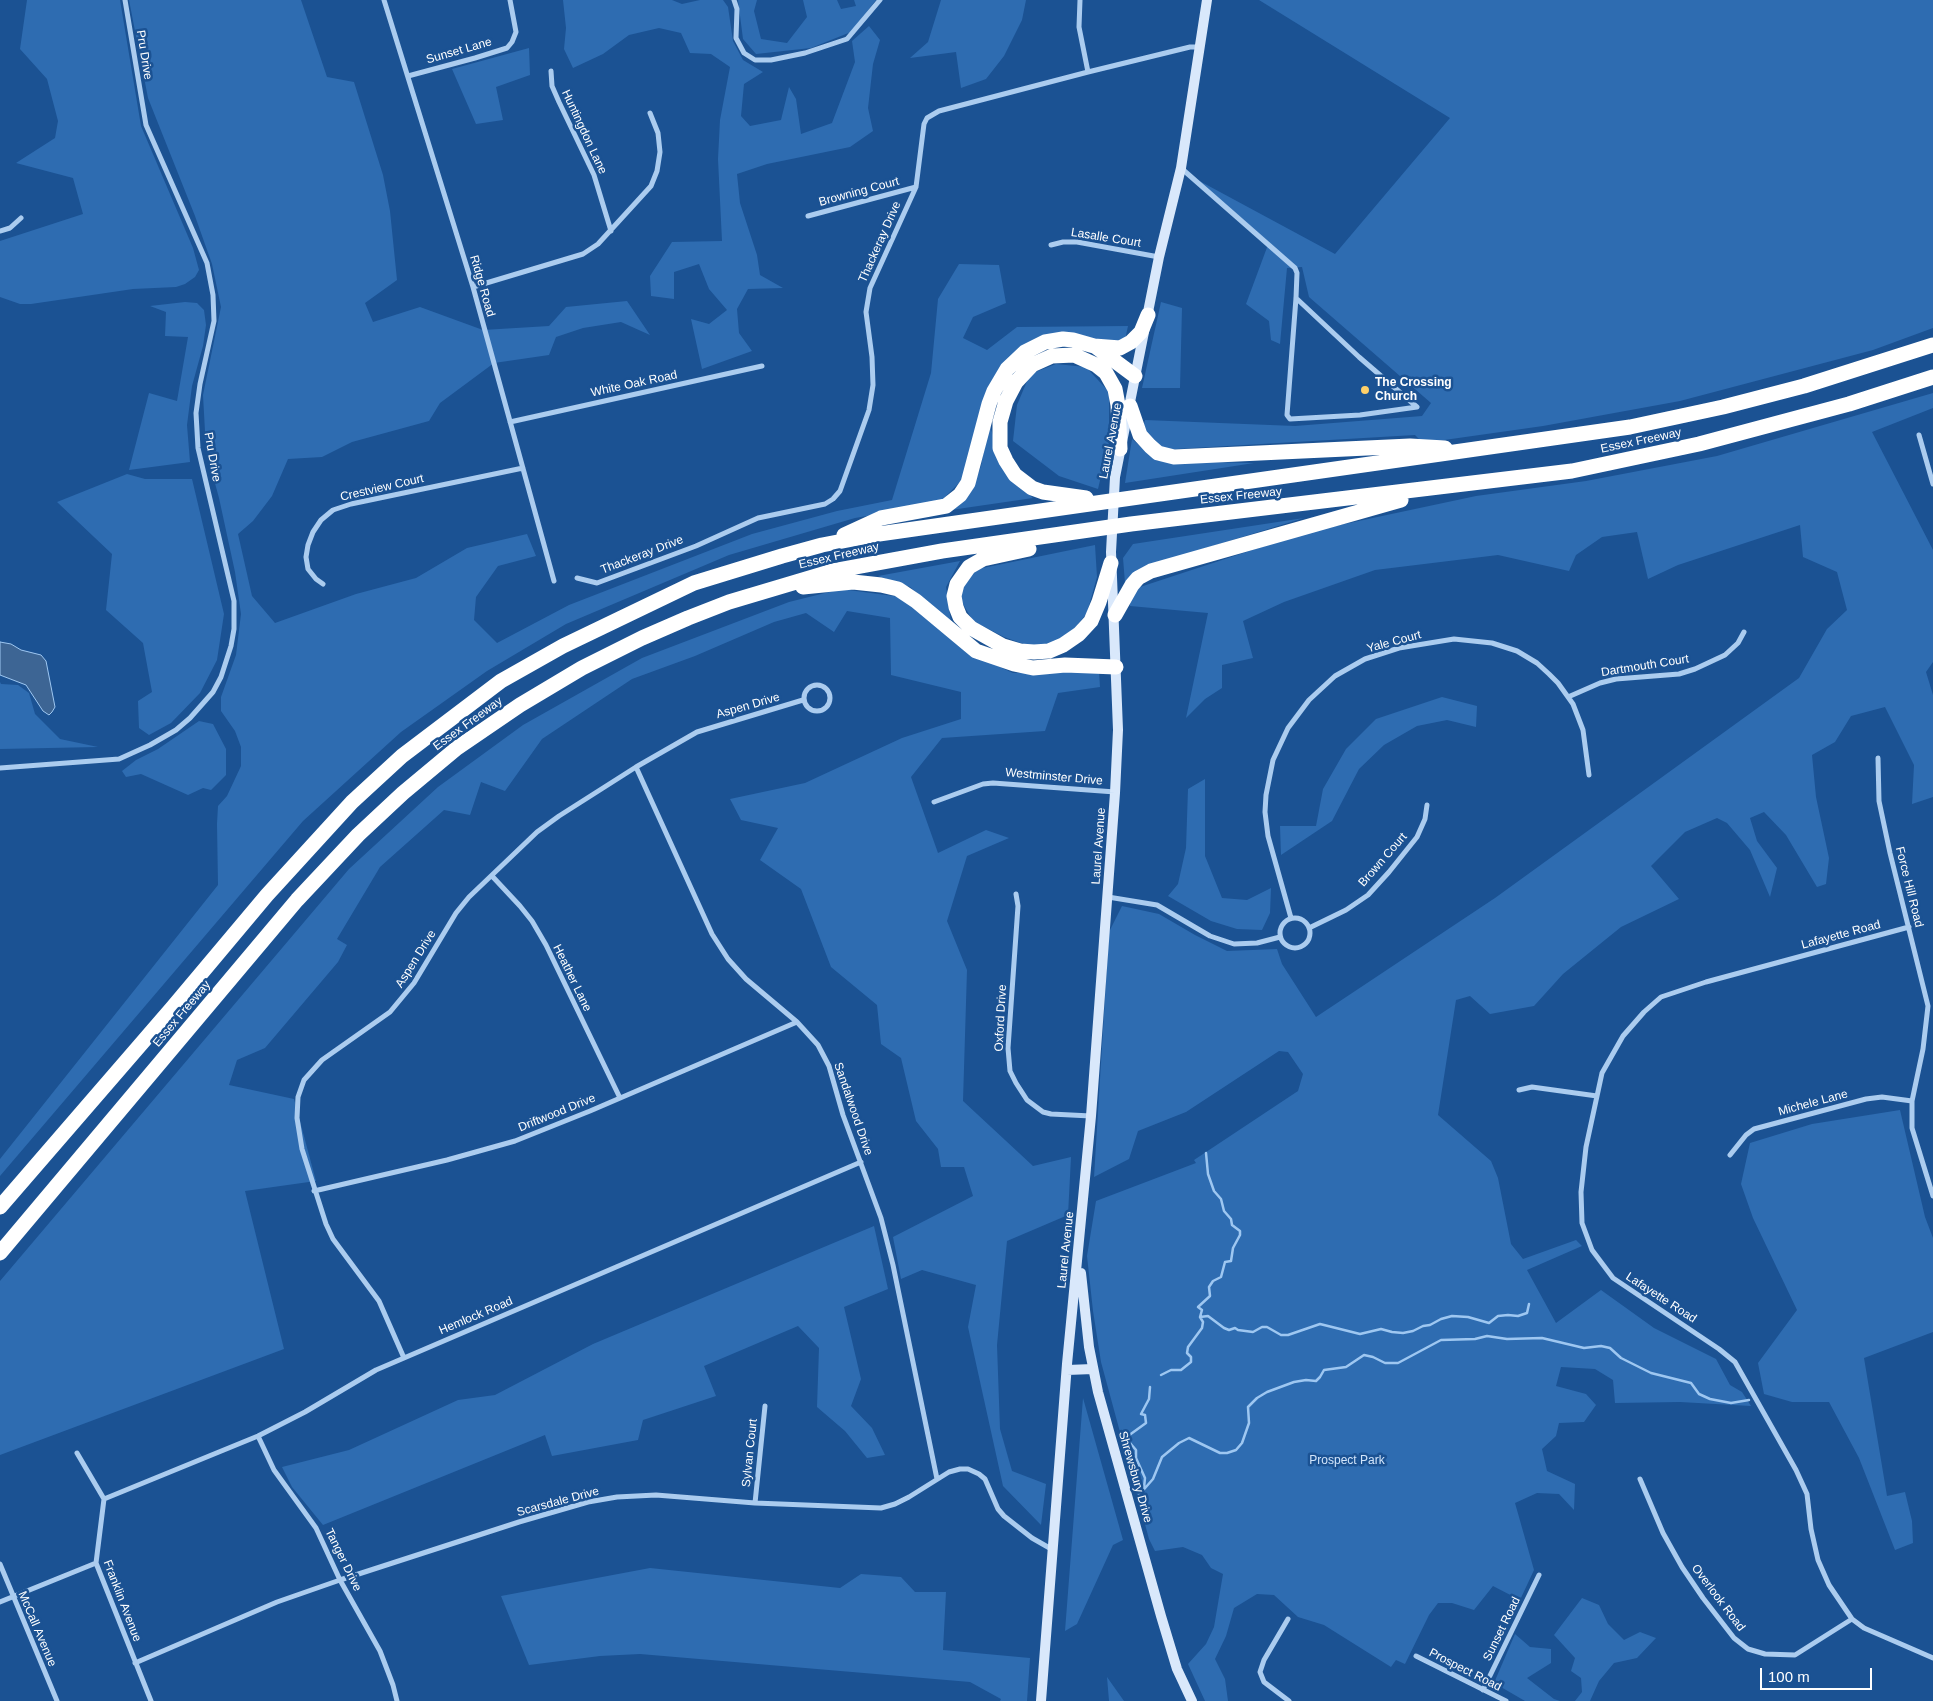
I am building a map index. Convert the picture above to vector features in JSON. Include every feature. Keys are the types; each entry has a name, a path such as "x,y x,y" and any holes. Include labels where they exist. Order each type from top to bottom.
{"highway":[{"path":"822,545 881,518 946,506 960,495 968,483 989,404 1007,369 1024,352 1045,342 1072,340 1094,346 1117,348 1126,346 1141,332 1148,315"},
{"name":"Essex Freeway","path":"0,1206 174,1006 267,895 352,802 402,756 501,681 563,646 694,583 822,545 879,534 1630,427 1724,407 1804,386 1933,345"},
{"path":"1094,346 1135,376"},
{"path":"1120,449 1118,405 1115,390 1101,369 1082,357 1059,354 1045,358 1032,365 1021,376 1006,401 999,431 1002,453 1015,475 1032,488 1043,492 1081,498 1147,495"},
{"name":"Essex Freeway","path":"0,1253 297,900 358,835 402,793 465,743 520,705 582,668 688,618 767,590 833,571 942,551 1172,519 1572,471 1699,444 1849,404 1933,377"},
{"path":"1130,406 1140,435 1158,453 1174,457 1410,446 1484,449"},
{"path":"1115,614 1132,585 1138,578 1151,571 1449,486"},
{"path":"1111,558 1099,602 1091,621 1063,645 1049,651 1034,652 1003,646 970,628 960,617 956,607 954,596 957,584 969,567 983,559 1133,529 1172,519"},
{"path":"767,590 854,582 881,585 898,590 916,602 976,651 993,658 1032,668 1065,666 1116,668"}],"main road":[{"name":"Laurel Avenue","path":"1041,1701 1067,1370 1091,1116 1115,792 1118,730 1115,614 1111,558 1115,477 1159,257 1180,168 1207,0"},
{"name":"Shrewsbury Drive","path":"1079,1254 1088,1338 1098,1392 1161,1616 1178,1669 1192,1701"},
{"path":"1067,1370 1093,1368"}],"street":[{"name":"Pru Drive","path":"0,768 119,759 145,748 176,730 190,718 213,692 231,646 234,629 234,601 198,448 196,413 214,321 213,293 207,264 146,125 125,0"},
{"name":"Ridge Road","path":"384,0 472,287 554,580"},
{"name":"Sunset Lane","path":"408,76 507,48 516,32 510,0"},
{"path":"734,0 737,9 736,38 744,53 755,60 771,60 805,53 847,39 880,0"},
{"path":"1080,0 1079,27 1088,72"},
{"name":"Thackeray Drive","path":"577,578 598,583 696,546 758,518 825,504 840,491 869,410 873,385 872,357 866,312 870,288 916,187 924,124 927,118 932,114 1088,72 1190,47 1200,47"},
{"name":"Huntingdon Lane","path":"551,71 552,86 594,175 611,231"},
{"path":"472,287 583,254 598,244 651,186 657,171 660,152 658,132 650,113"},
{"path":"1180,168 1295,268 1297,273 1296,298 1287,415 1290,419 1360,415 1417,407 1359,357 1296,298"},
{"name":"Browning Court","path":"808,216 916,187"},
{"path":"0,231 10,228 21,218"},
{"name":"Lasalle Court","path":"1050,245 1063,242 1078,242 1159,257"},
{"name":"White Oak Road","path":"510,422 762,366"},
{"path":"1919,436 1933,484"},
{"name":"Crestview Court","path":"323,584 308,569 306,557 313,532 321,520 333,510 351,504 523,468"},
{"name":"Dartmouth Court","path":"1568,697 1600,683 1616,679 1679,674 1695,669 1725,655 1738,643 1744,632"},
{"name":"Yale Court","path":"1291,918 1268,836 1265,812 1269,777 1280,744 1292,721 1309,700 1335,676 1365,659 1399,648 1454,640 1480,640 1505,646 1528,658 1549,674 1568,697 1583,730 1589,775"},
{"path":"816,685 825,687 830,696 828,705 818,712 809,709 804,700 804,694 807,689 816,685"},
{"name":"Aspen Drive","path":"404,1358 379,1301 333,1239 314,1191 302,1149 297,1118 298,1097 304,1080 322,1060 400,1003 456,912 537,832 636,767 697,732 804,700"},
{"name":"Force Hill Road","path":"1878,758 1879,801 1928,1006 1923,1049 1912,1101 1912,1128 1933,1196"},
{"name":"Sandalwood Drive","path":"636,767 712,934 728,959 746,979 797,1022 818,1045 829,1066 843,1115 881,1218 893,1265 937,1479"},
{"name":"Westminster Drive","path":"934,802 983,784 993,783 1115,792"},
{"name":"Brown Court","path":"1309,928 1346,910 1373,889 1417,837 1425,819 1427,805"},
{"name":"Heather Lane","path":"492,876 532,921 546,945 620,1098"},
{"name":"Oxford Drive","path":"1016,894 1018,906 1008,1048 1010,1071 1027,1100 1043,1112 1091,1116"},
{"path":"1108,897 1157,905 1210,936 1234,944 1257,943 1280,937"},
{"path":"1291,918 1304,921 1309,928 1308,939 1299,948 1290,947 1282,942 1280,937 1281,926 1291,918"},
{"name":"Lafayette Road","path":"1909,927 1706,982 1661,998 1644,1012 1624,1036 1602,1073 1586,1147 1581,1192 1582,1223 1592,1250 1613,1278 1719,1348 1735,1362 1796,1470 1807,1494 1811,1529 1818,1560 1829,1585 1852,1619 1864,1628 1933,1658"},
{"name":"Driftwood Drive","path":"314,1191 447,1160 515,1141 797,1022"},
{"path":"1519,1090 1532,1086 1597,1096"},
{"name":"Michele Lane","path":"1730,1155 1746,1135 1754,1129 1866,1099 1882,1097 1912,1101"},
{"name":"Hemlock Road","path":"104,1499 258,1436 305,1412 376,1370 861,1162"},
{"name":"Sylvan Court","path":"755,1503 765,1406"},
{"name":"Tanger Drive","path":"258,1436 274,1470 316,1528 340,1580 380,1651 397,1701"},
{"path":"77,1453 104,1499"},
{"name":"Scarsdale Drive","path":"135,1663 277,1602 340,1580 520,1522 588,1502 618,1497 656,1495 755,1503 881,1508 909,1497 937,1479 960,1468 979,1474 989,1485 994,1500 1004,1516 1032,1538 1053,1550"},
{"name":"Overlook Road","path":"1640,1479 1663,1533 1682,1567 1734,1638 1748,1649 1765,1654 1795,1655 1852,1619"},
{"name":"Franklin Avenue","path":"104,1499 96,1563 151,1701"},
{"path":"0,1602 96,1563"},
{"name":"McCall Avenue","path":"0,1564 56,1701"},
{"name":"Sunset Road","path":"1483,1690 1539,1575"},
{"path":"1288,1619 1264,1660 1260,1672 1264,1682 1290,1701"},
{"name":"Prospect Road","path":"1416,1656 1506,1701"}],"green space":[{"path":"27,0 120,0 141,126 193,248 199,270 195,277 185,284 176,287 133,289 31,304 20,304 0,297 0,241 83,214 73,178 16,163 55,138 58,121 47,79 20,49"},
{"path":"129,0 301,0 327,77 354,82 383,175 390,211 397,280 365,303 373,322 420,307 483,330 549,326 566,307 627,301 650,335 621,322 583,328 556,337 549,355 494,363 440,403 429,421 352,442 322,457 288,459 272,496 253,521 238,534 252,596 275,623 356,594 416,578 467,548 527,534 536,556 498,566 476,597 474,620 497,643 569,605 752,534 837,511 892,500 931,373 938,299 959,264 999,265 1006,303 973,317 963,338 987,350 1017,327 1128,326 1125,340 1121,344 1053,336 1010,357 964,478 938,504 855,518 729,555 566,624 487,671 401,732 303,821 0,1176 0,1159 218,885 218,806 227,796 241,766 241,747 235,731 221,711 221,697 236,655 241,614 235,572 219,498 206,450 203,395 221,307 212,264 148,98"},
{"path":"563,0 672,0 682,4 700,0 723,0 728,7 733,41 743,60 763,72 744,84 741,116 750,126 781,120 789,87 796,99 801,134 832,123 855,62 852,41 869,26 880,40 873,64 868,108 873,131 850,147 767,164 737,174 740,203 757,255 760,275 783,288 748,289 737,309 739,333 752,351 702,369 691,319 709,324 727,310 709,289 699,264 674,272 674,299 651,296 650,276 672,242 722,241 718,159 720,120 730,67 711,54 690,53 681,33 659,28 629,35 603,54 573,68 564,49 566,28"},
{"path":"738,0 757,0 754,11 761,39 787,43 807,17 803,0 837,0 841,9 856,6 854,0 876,0 851,32 811,48 756,54 743,39"},
{"path":"941,0 1026,0 1022,20 1004,56 986,79 961,88 956,52 910,58 928,42"},
{"path":"1259,0 1933,0 1933,328 1873,350 1680,401 1543,426 1423,443 1415,435 1159,450 1143,428 1145,420 1295,426 1422,416 1431,403 1309,297 1302,267 1287,268 1280,344 1271,340 1269,321 1246,304 1269,242 1194,178 1335,254 1450,118"},
{"path":"529,48 530,75 496,87 503,120 476,124 452,69"},
{"path":"185,302 197,303 204,310 206,325 203,346 192,386 187,425 190,462 129,470 149,393 177,401 188,337 165,336 166,312 150,306"},
{"path":"1161,302 1182,308 1180,388 1142,388"},
{"path":"1056,364 1086,367 1109,392 1109,442 1098,489 1059,476 1013,441 1017,405 1030,374"},
{"name":"Prospect Park","path":"1933,393 1933,408 1872,432 1933,550 1933,662 1926,672 1933,695 1933,797 1912,804 1914,765 1885,707 1851,716 1835,742 1812,755 1816,797 1829,858 1826,884 1817,887 1786,835 1764,812 1750,818 1757,841 1777,868 1770,897 1750,850 1727,823 1717,818 1685,832 1651,866 1679,899 1621,927 1563,974 1534,1006 1490,1014 1470,996 1456,1000 1438,1115 1491,1161 1498,1178 1511,1244 1523,1259 1576,1240 1582,1246 1527,1270 1556,1323 1601,1290 1654,1328 1716,1359 1730,1385 1742,1392 1751,1406 1680,1402 1615,1403 1613,1380 1595,1369 1561,1367 1556,1386 1586,1394 1596,1405 1584,1422 1559,1423 1556,1436 1542,1449 1547,1471 1575,1484 1574,1510 1559,1494 1537,1493 1515,1503 1534,1570 1520,1600 1493,1586 1474,1610 1452,1603 1438,1603 1429,1615 1405,1664 1396,1660 1391,1667 1324,1625 1298,1617 1274,1595 1257,1594 1234,1608 1226,1636 1215,1659 1225,1679 1228,1701 1205,1701 1188,1664 1206,1644 1214,1627 1223,1574 1211,1568 1202,1555 1183,1547 1155,1551 1149,1539 1101,1362 1087,1256 1096,1201 1196,1163 1194,1160 1298,1091 1303,1074 1288,1052 1279,1051 1186,1112 1138,1131 1129,1159 1094,1177 1109,932 1122,906 1159,914 1227,951 1277,949 1282,964 1316,1017 1495,898 1799,678 1827,629 1847,610 1837,572 1803,557 1800,525 1678,565 1648,579 1637,532 1602,537 1576,555 1569,571 1498,555 1375,570 1284,602 1243,621 1253,658 1222,665 1222,688 1205,699 1186,718 1208,613 1130,606 1130,597 1134,589 1307,532 1476,496 1586,481 1717,456"},
{"path":"989,423 1005,472 1033,498 944,511 972,490 981,466"},
{"path":"1132,439 1157,461 1254,463 1125,483"},
{"path":"127,474 145,479 192,479 224,614 217,660 200,693 171,723 149,735 139,728 138,701 152,692 143,643 106,610 112,554 57,502"},
{"path":"1304,518 1151,565 1125,583 1123,558 1133,544"},
{"path":"1095,545 1097,577 1087,613 1075,628 1053,643 1032,647 1004,637 973,621 960,599 963,584 973,570"},
{"path":"960,561 946,587 951,622 910,587 878,576"},
{"path":"841,589 901,597 967,652 1013,673 1099,671 1100,687 1058,693 1045,731 942,738 911,777 938,853 986,830 1009,838 967,856 947,921 967,970 963,1101 1033,1166 1071,1157 1068,1215 1007,1241 997,1345 1000,1429 1012,1471 1046,1484 1041,1525 1003,1486 968,1327 976,1285 922,1270 901,1279 893,1237 973,1196 964,1167 941,1167 938,1149 916,1121 901,1058 881,1044 877,1005 831,967 801,889 760,860 778,828 741,820 730,799 805,783 902,738 961,719 961,692 891,675 890,618 847,611 834,632 806,613 774,622 695,656 632,679 542,739 505,791 481,782 470,815 444,810 380,867 337,939 347,945 338,962 265,1048 237,1060 229,1085 294,1099 316,1181 245,1191 284,1349 0,1455 0,1281 349,869 438,787 523,725 642,658 789,602"},
{"path":"0,682 1,684 18,685 29,693 35,714 60,739 98,747 0,749"},
{"path":"1442,697 1477,706 1476,727 1447,720 1417,726 1384,745 1359,769 1332,821 1281,855 1280,826 1316,826 1323,789 1346,749 1376,719"},
{"path":"199,721 213,724 226,749 226,775 211,790 203,788 188,795 141,774 126,777 122,771 136,760 158,749"},
{"path":"1205,779 1205,856 1222,898 1247,900 1271,888 1270,913 1262,930 1237,929 1211,921 1168,896 1178,884 1186,848 1188,789"},
{"path":"1900,1110 1925,1217 1933,1238 1933,1332 1864,1358 1887,1496 1905,1492 1912,1521 1913,1543 1895,1550 1859,1458 1829,1402 1792,1402 1764,1394 1758,1363 1797,1310 1753,1218 1741,1184 1750,1143 1812,1124"},
{"path":"874,1226 888,1289 844,1307 861,1379 851,1406 872,1428 885,1455 867,1458 845,1431 817,1407 819,1348 798,1326 704,1366 716,1396 643,1420 638,1440 552,1456 545,1435 323,1525 292,1487 282,1467 349,1450 458,1400 495,1395 593,1344"},
{"path":"1083,1398 1123,1540 1113,1545 1077,1624 1065,1631"},
{"path":"650,1568 840,1588 861,1574 901,1577 915,1592 946,1592 943,1650 1030,1658 1027,1701 1000,1701 1001,1699 970,1682 640,1654 600,1656 529,1665 501,1596"},
{"path":"1582,1598 1599,1605 1608,1624 1624,1640 1640,1632 1656,1638 1637,1658 1614,1663 1599,1681 1590,1701 1575,1701 1582,1692 1581,1678 1571,1671 1575,1658 1554,1635"},
{"path":"1515,1634 1530,1647 1551,1649 1551,1663 1527,1678 1554,1699 1560,1701 1525,1701 1494,1683"},
{"path":"1107,1677 1124,1701 1109,1701"}],"shaded area":[{"path":"0,642 41,655 46,661 55,707 49,715 43,711 26,685 0,675"}],"waterway":[{"path":"1161,1375 1171,1370 1181,1370 1191,1362 1191,1357 1187,1353 1188,1347 1202,1328 1203,1322 1200,1317 1202,1310 1198,1307 1210,1296 1209,1287 1213,1281 1221,1277 1225,1262 1231,1261 1233,1248 1240,1235 1240,1231 1232,1225 1231,1219 1224,1211 1221,1199 1214,1191 1208,1174 1206,1153"},
{"path":"1200,1317 1208,1316 1229,1330 1235,1328 1253,1332 1262,1327 1267,1327 1281,1335 1288,1335 1320,1324 1360,1334 1381,1329 1403,1333 1452,1316 1468,1317 1489,1323 1498,1316 1518,1316 1527,1313 1529,1304"},
{"path":"1139,1495 1153,1479 1162,1457 1179,1443 1189,1438 1220,1453 1236,1450 1242,1443 1249,1423 1248,1407 1267,1392 1294,1382 1316,1381 1324,1370 1346,1367 1364,1355 1385,1363 1398,1363 1441,1340 1475,1339 1487,1336 1507,1339 1542,1338 1584,1348 1601,1346 1610,1348 1621,1358 1651,1373 1691,1383 1699,1394 1710,1399 1731,1403 1749,1400"},
{"path":"1144,1488 1145,1478 1136,1458 1136,1450 1130,1443 1128,1436 1146,1423 1145,1415 1141,1414 1149,1399 1150,1387"}],"place":[{"name":"The Crossing Church","path":"1365,390"}]}
